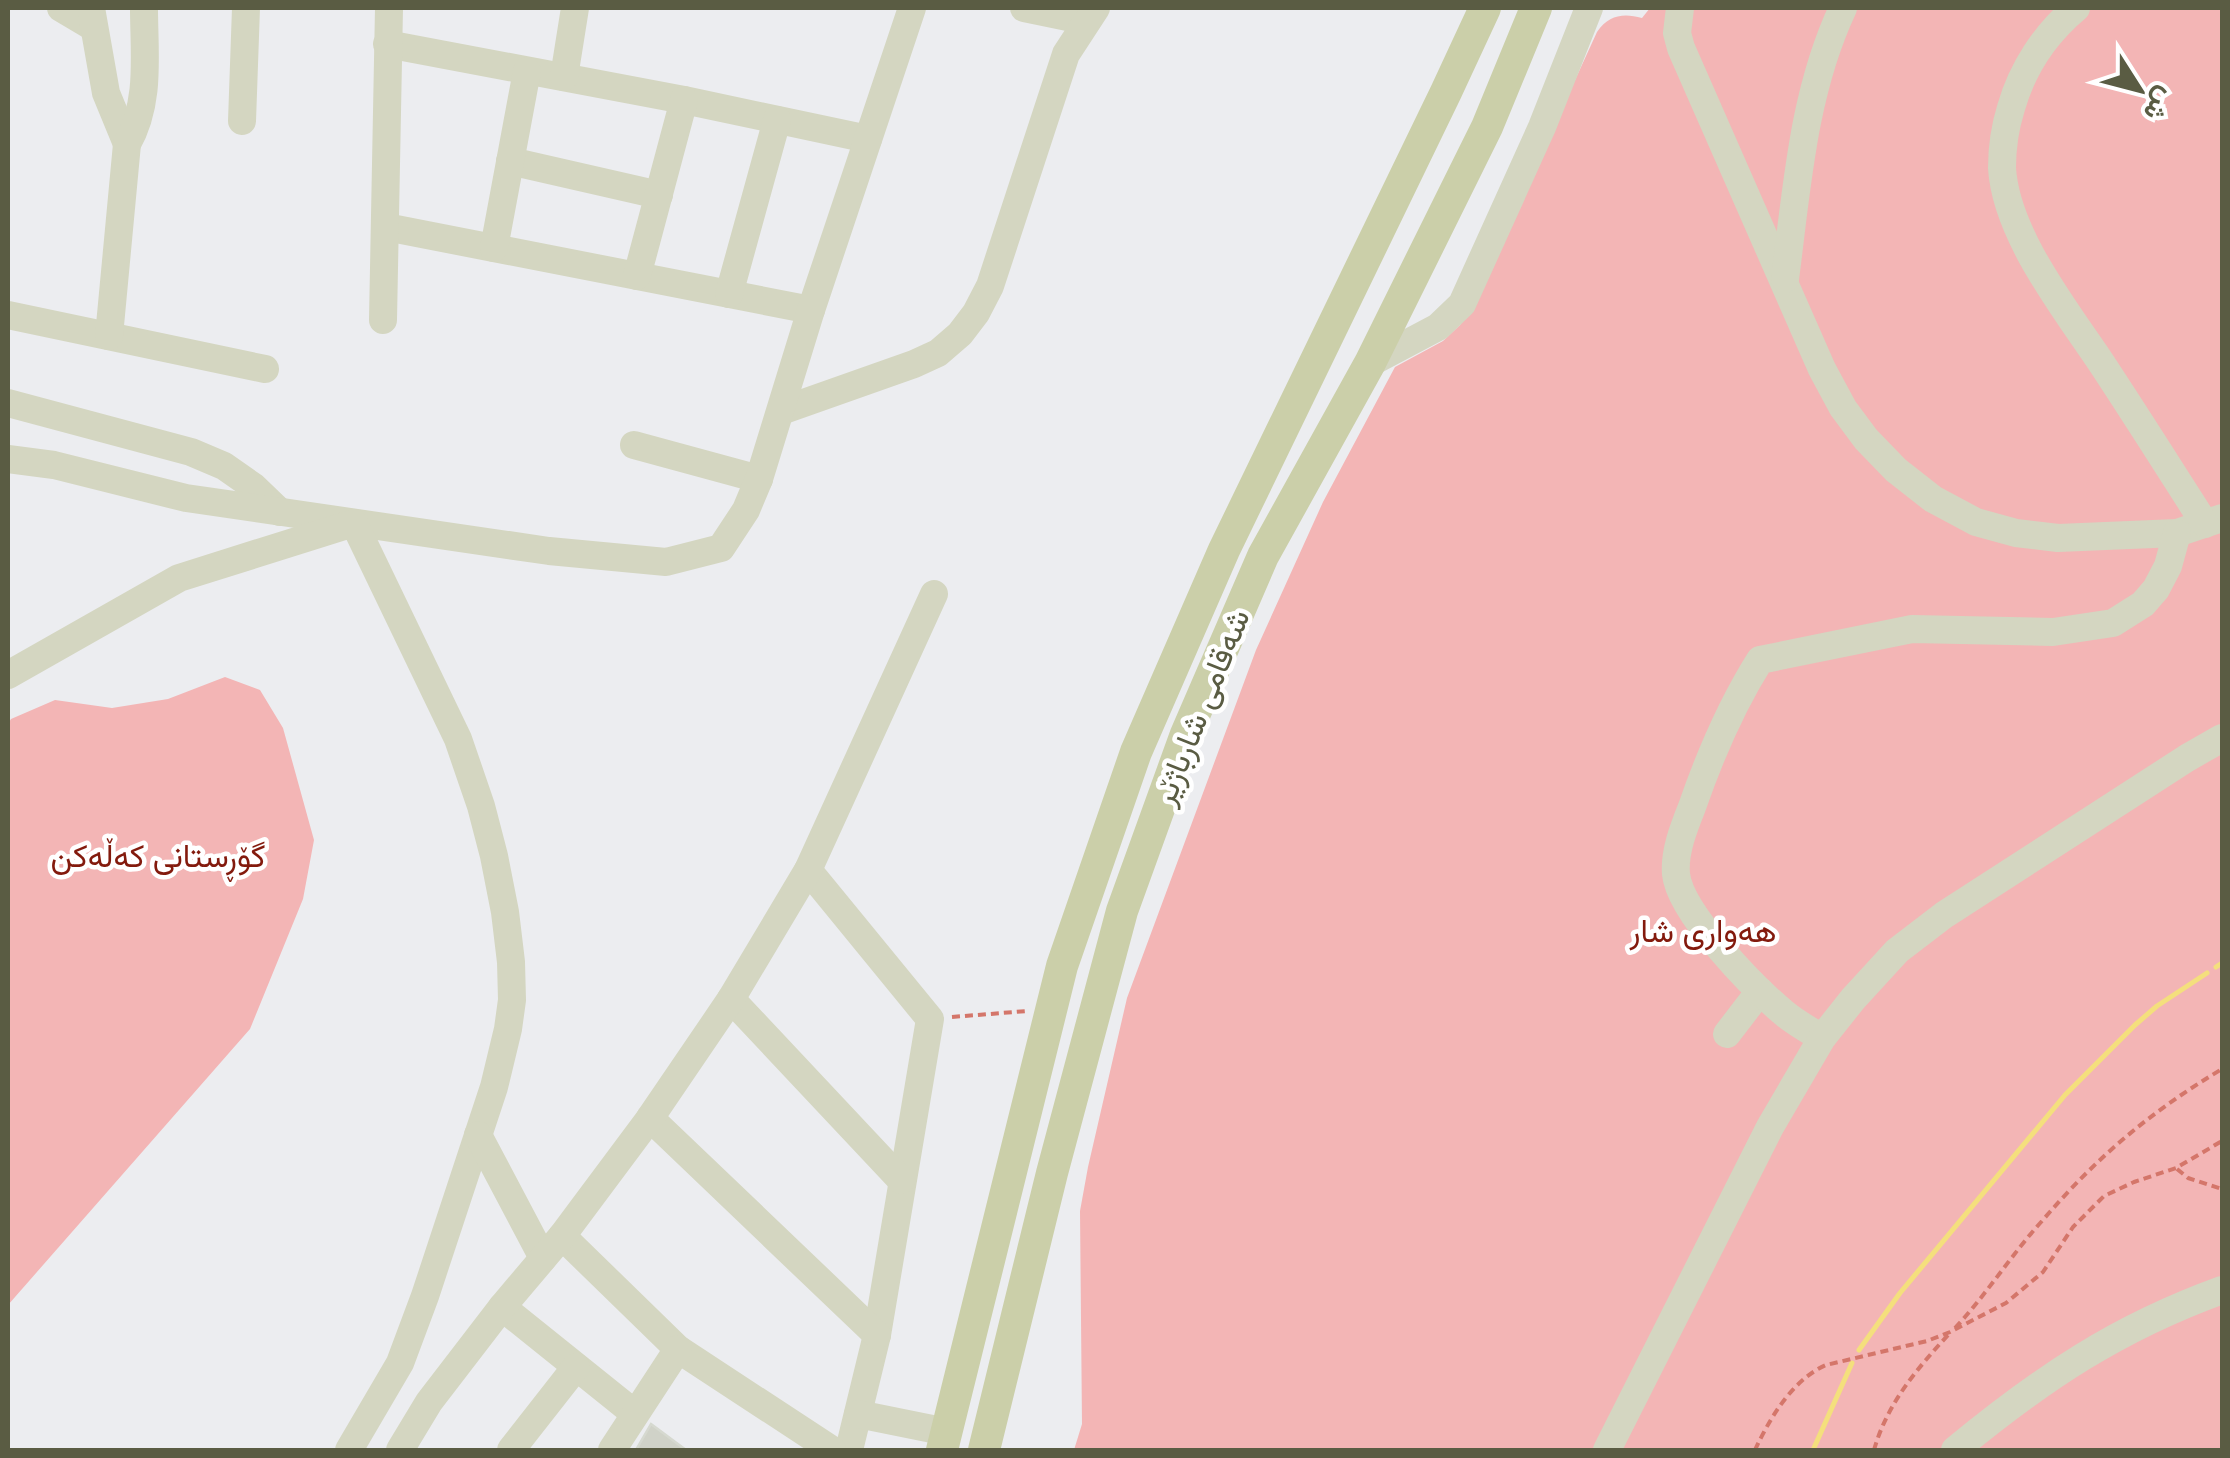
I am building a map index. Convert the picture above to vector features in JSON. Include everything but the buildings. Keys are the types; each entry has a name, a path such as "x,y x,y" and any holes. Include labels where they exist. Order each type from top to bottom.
{"main road":[{"name":"شەقامی شارباژێر","path":"944,1441 1062,966 1136,752 1224,550 1485,8"},
{"name":"شەقامی شارباژێر","path":"984,1450 1122,912 1186,734 1263,556 1370,363 1487,126 1536,8"},
{"path":"1164,688 1200,702"}],"street":[{"path":"61,8 92,17 110,106 127,144"},
{"path":"109,336 127,144 142,106 144,8"},
{"path":"242,121 246,8"},
{"path":"383,320 389,8"},
{"path":"564,77 575,8"},
{"path":"8,459 54,466 186,498 549,552 666,562 721,548 746,510 759,479 912,8"},
{"path":"781,412 938,352 960,334 976,313 990,286 1066,54 1092,14 1024,8"},
{"path":"1370,363 1438,327 1462,304 1542,127 1589,8"},
{"path":"1785,280 1804,134 1830,34 1843,8"},
{"path":"1678,10 1677,32 1682,48 1822,369 1843,408 1896,470 1933,499 1976,522 2016,533 2058,538 2177,533 2214,521 2034,261 2011,210 2002,170 2005,128 2017,87 2056,25 2076,8"},
{"path":"388,44 868,139"},
{"path":"494,248 527,71"},
{"path":"637,276 684,100"},
{"path":"110,106 142,106"},
{"path":"729,294 777,120"},
{"path":"510,162 659,196"},
{"path":"386,227 811,310"},
{"path":"8,315 265,369"},
{"path":"8,403 191,452 224,466 254,486 280,512"},
{"path":"634,445 759,479"},
{"path":"8,675 179,578 354,523"},
{"path":"349,1450 400,1363 425,1296 494,1088 512,1000 504,912 481,806 458,739 354,523"},
{"path":"1822,1038 1798,1024 1743,974 1696,918 1676,874 1679,846 1708,762 1726,718 1760,660 1912,629 2052,632 2113,624 2143,604 2156,589 2168,566 2177,533"},
{"path":"400,1450 429,1402 562,1236 650,1118 731,999 808,870 934,594"},
{"path":"1607,1450 1770,1126 1822,1038 1874,974 1944,914 2222,738"},
{"path":"808,870 930,1020 877,1336 849,1450"},
{"path":"1727,1034 1760,991"},
{"path":"731,999 902,1180"},
{"path":"650,1118 877,1336"},
{"path":"478,1135 543,1258"},
{"path":"562,1236 678,1349 832,1450"},
{"path":"1955,1450 2086,1354 2141,1323 2222,1290"},
{"path":"502,1307 634,1413"},
{"path":"612,1450 678,1349"},
{"path":"511,1450 576,1367"},
{"path":"858,1414 944,1441"}],"path":[{"path":"930,1020 1052,1008"},
{"path":"1874,1450 1895,1400 2039,1223 2115,1144 2167,1103 2222,1069"},
{"path":"1755,1450 1792,1389 1813,1370 1950,1332 2006,1303 2033,1282 2074,1227 2104,1196 2176,1168 2222,1141"},
{"path":"2176,1168 2188,1178 2222,1189"}],"green space":[{"name":"هەواری شار","path":"1650,8 2222,8 2222,1450 1074,1450 1082,1424 1080,1211 1088,1167 1127,998 1256,650 1323,502 1395,367 1443,341 1468,314 1597,32 1612,19 1642,18"},
{"name":"گۆڕستانی کەڵەکن","path":"225,677 260,690 283,728 314,840 303,899 250,1029 8,1305 8,724 11,719 55,700 112,708 168,699"}],"waterway":[{"path":"2216,967 2222,963"},
{"path":"1859,1350 1900,1293 2065,1095 2157,1006 2207,973"},
{"path":"1813,1450 1852,1363"}]}
